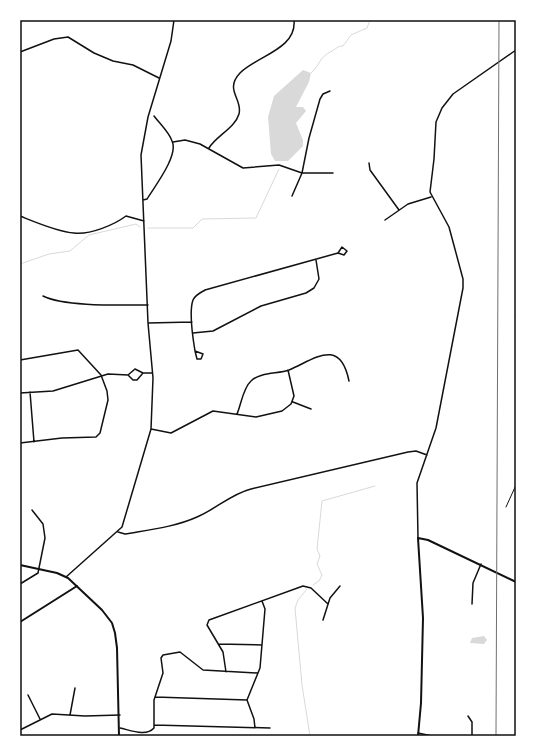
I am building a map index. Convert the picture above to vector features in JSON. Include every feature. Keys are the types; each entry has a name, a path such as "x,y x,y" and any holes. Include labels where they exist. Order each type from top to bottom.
{"street":[{"path":"66,577 99,546 118,532 124,522 151,429 152,373 148,323 141,159 142,143 159,79 171,42 174,20"},
{"path":"209,148 212,142 237,118 239,113 240,109 233,91 236,79 250,66 288,42 295,29 294,20"},
{"path":"20,52 54,39 68,37 94,53 113,61 133,64 159,79"},
{"path":"432,736 418,735 422,695 423,618 418,538 417,485 436,428 464,286 449,227 431,197 429,184 434,159 436,124 442,108 457,91 516,50"},
{"path":"292,196 302,173 309,138 320,99 323,94 330,91"},
{"path":"143,200 147,199 172,158 174,150 173,142 154,116"},
{"path":"173,142 191,141 209,148 240,167 279,165 302,173 332,173"},
{"path":"369,163 370,170 398,210"},
{"path":"385,220 408,204 431,197"},
{"path":"20,216 73,233 104,228 114,224 126,216 144,222"},
{"path":"195,351 202,352 202,359 197,359 195,351 193,333 192,302 195,296 201,292 338,253 342,247 347,251 344,256 338,253"},
{"path":"193,333 213,331 263,305 311,291 319,279 316,260"},
{"path":"43,296 54,301 106,305 148,305"},
{"path":"148,323 192,322"},
{"path":"20,360 48,356 75,349 79,350 101,375 108,397 98,436 92,438 62,438 20,443"},
{"path":"237,414 247,386 252,380 288,370 327,354 335,357 344,364 349,381"},
{"path":"128,375 135,369 143,373 152,373"},
{"path":"151,429 171,432 213,411 262,416 283,410 293,402 294,390 288,370"},
{"path":"20,393 56,390 101,375 128,375 133,380 137,380 143,373"},
{"path":"30,392 34,442"},
{"path":"293,402 311,409"},
{"path":"118,532 125,534 188,520 203,515 239,493 251,489 408,452 416,451 427,455"},
{"path":"20,584 37,574 40,569 45,542 44,526 32,510"},
{"path":"418,538 426,539 516,582"},
{"path":"20,564 66,577 104,613 114,630 117,648 120,715 119,736"},
{"path":"472,604 473,583 480,564"},
{"path":"20,622 77,586"},
{"path":"226,672 224,657 207,625 208,620 304,586 311,588 328,604"},
{"path":"323,620 332,596 340,586"},
{"path":"255,728 254,719 247,700 258,673 265,609 262,601"},
{"path":"218,644 262,644"},
{"path":"120,728 146,733 152,730 154,725 155,698 163,676 160,658 163,655 179,652 203,670 258,673"},
{"path":"70,715 75,688"},
{"path":"28,695 40,719"},
{"path":"155,698 247,700"},
{"path":"20,730 40,719 55,714 120,715"},
{"path":"468,716 472,722 472,736"},
{"path":"154,725 270,728"}],"path":[{"path":"506,508 516,485"}],"shaded area":[{"path":"303,70 311,73 309,82 296,107 303,107 306,111 296,123 303,140 303,146 288,161 275,161 271,154 268,117 274,96"},
{"path":"484,636 487,640 484,644 470,643 472,638"}],"waterway":[{"path":"311,73 324,56 338,47 343,46 351,35 367,28 370,20"},
{"path":"148,228 193,228 202,219 256,218 279,169"},
{"path":"20,264 49,254 70,251 89,235 136,224 140,227"},
{"path":"313,585 319,581 322,575 317,564 320,556 317,549 322,501 375,486"},
{"path":"307,589 298,600 295,608 302,685 310,736"}],"railway":[{"path":"496,736 499,20"}]}
